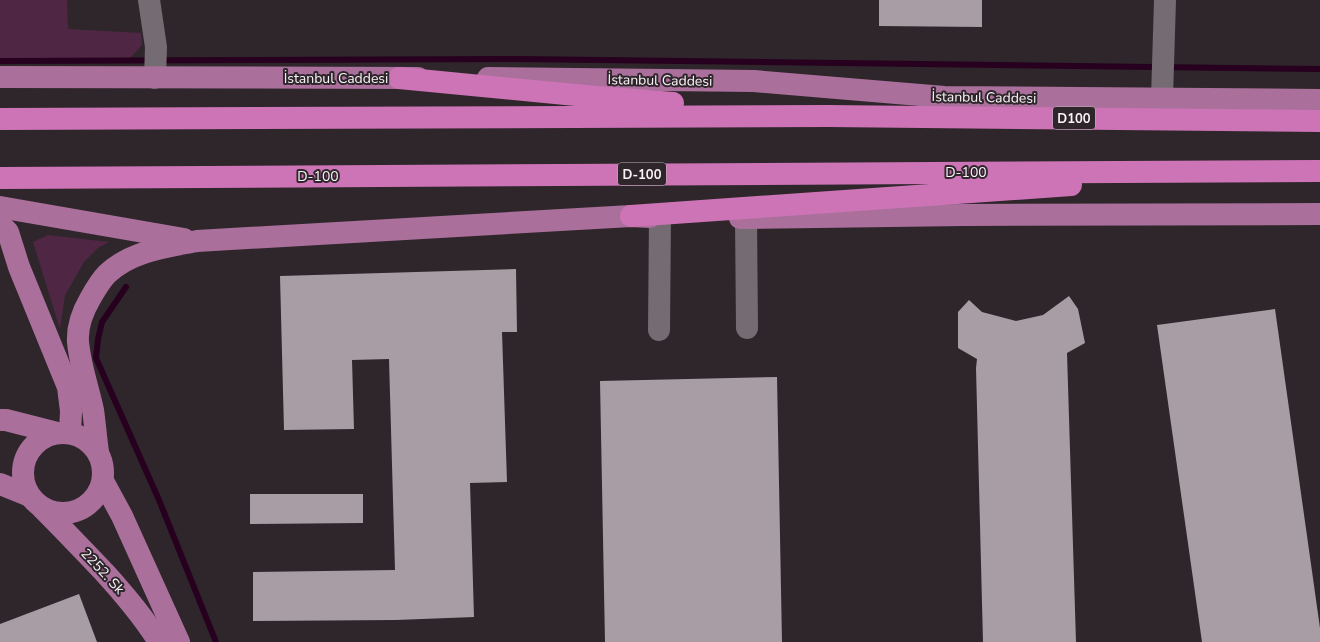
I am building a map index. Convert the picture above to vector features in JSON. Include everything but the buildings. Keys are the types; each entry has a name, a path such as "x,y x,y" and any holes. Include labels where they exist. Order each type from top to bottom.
{"highway":[{"path":"399,78 604,98 828,116"},
{"path":"0,119 828,116"},
{"name":"D100","path":"828,116 1320,121"},
{"path":"631,216 1284,170 1320,171"},
{"name":"D-100","path":"0,178 1284,170"}],"main road":[{"name":"İstanbul Caddesi","path":"0,77 754,81 944,97 1162,90 1320,100"},
{"path":"0,207 197,241"},
{"path":"98,452 93,410 81,366 78,340 81,320 86,304 107,274 119,264 152,250 197,241 631,216 746,218 964,215 1320,214"},
{"path":"0,224 8,232 18,267 68,387 71,411 63,433"},
{"path":"0,420 6,420 81,437 91,443 98,452 102,459 104,470 103,481 93,502 83,509 72,513 61,514 50,512 34,501 0,484"},
{"path":"34,501 24,484 23,471 26,458 33,446 44,438 63,433"},
{"path":"103,481 122,516 179,642"},
{"name":"2252. Sk","path":"34,501 71,536 127,597 148,624 159,642"}],"lane":[{"path":"149,0 156,47 155,78"},
{"path":"1162,90 1165,0"},
{"path":"659,330 660,217"},
{"path":"746,218 747,328"}],"shaded area":[{"path":"0,0 67,0 68,29 141,33 142,45 130,58 0,58"},
{"path":"48,235 109,242 98,248 84,262 65,295 60,329 33,242"}],"waterway":[{"path":"0,61 517,59 1320,69"},
{"path":"126,287 102,322 96,358 159,500 216,642"}]}
